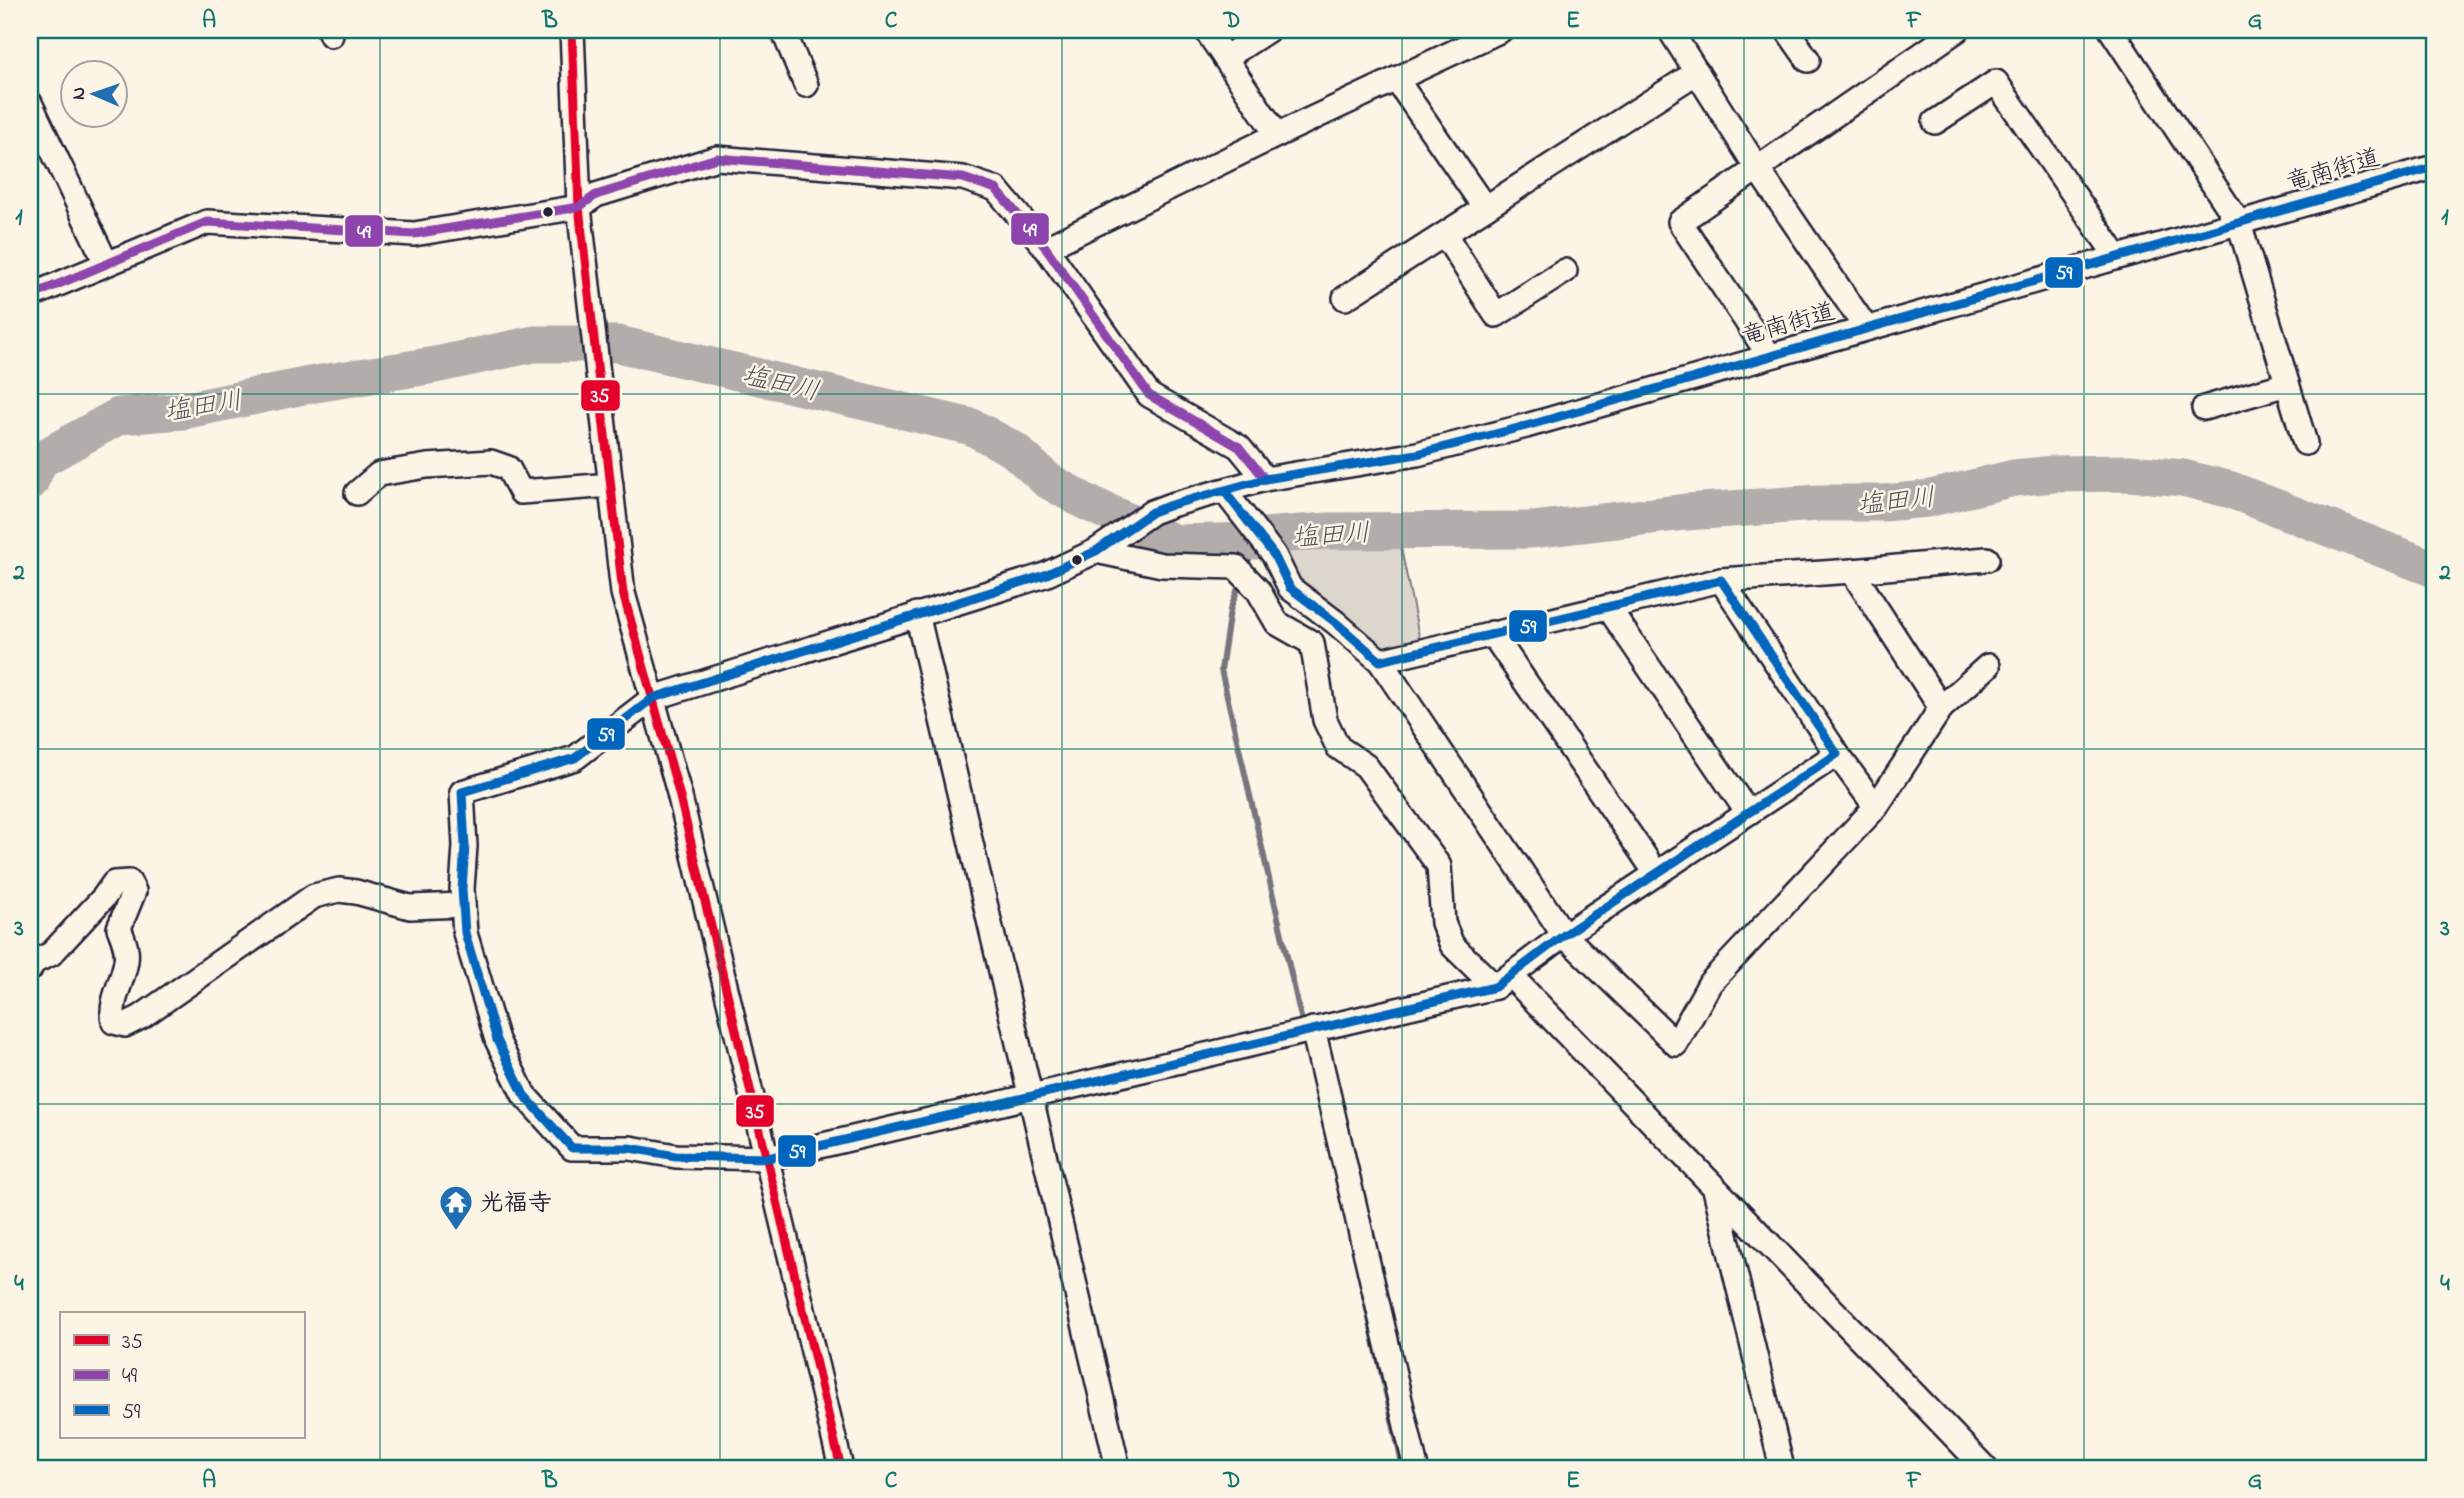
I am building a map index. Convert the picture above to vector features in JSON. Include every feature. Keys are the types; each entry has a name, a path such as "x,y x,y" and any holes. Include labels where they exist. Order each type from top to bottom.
{"street":[{"path":"572,30 579,207 623,593 679,793 841,1468"},
{"path":"783,30 806,85"},
{"path":"1206,30 1277,135"},
{"path":"1225,58 1268,30"},
{"path":"1046,248 1501,30"},
{"path":"1670,30 1757,168 1866,328"},
{"path":"1787,30 1808,60"},
{"path":"1769,355 1680,222 1957,30"},
{"path":"2110,30 2239,223 2305,443"},
{"path":"1345,298 1697,72"},
{"path":"1395,79 1485,208"},
{"path":"1935,122 1996,82 2117,257"},
{"path":"30,103 106,263"},
{"path":"30,296 207,222 414,234 579,207 596,195 717,158 963,178 996,189 1046,248 1149,395 1239,447 1265,479"},
{"name":"竜南街道","path":"463,905 465,846 462,792 575,758 653,698 1045,575 1103,546 1152,512 1171,505 1265,479 1416,454 1526,426 2434,167"},
{"path":"1445,234 1496,315 1564,271"},
{"path":"2204,408 2287,384"},
{"path":"357,493 379,474 427,466 491,462 508,468 521,492 611,485"},
{"path":"1224,492 1274,555 1290,588 1380,661 1564,934 1676,1044 1710,984 1876,807 1941,708 1988,666"},
{"path":"1103,546 1162,565 1236,567 1258,590 1277,623 1312,642 1325,720 1338,747 1366,766 1439,866 1443,923 1452,945 1503,981 1714,1187 1985,1468"},
{"path":"1380,661 1721,580 1987,559"},
{"path":"1852,571 1941,708"},
{"path":"1721,580 1837,754 1876,807"},
{"path":"1608,607 1748,813"},
{"path":"917,614 1118,1468"},
{"path":"1492,633 1656,873"},
{"path":"30,970 33,962 51,954 114,883 129,882 135,891 119,928 126,946 127,960 111,1011 114,1022 125,1026 314,896 339,890 410,907 463,905 465,933 497,1040 524,1095 572,1148 630,1148 676,1156 768,1158 1503,981 1564,934 1837,754"},
{"path":"1313,1028 1416,1468"},
{"path":"1714,1187 1782,1468"}],"shaded area":[{"path":"1400,543 1420,641 1383,652 1296,584 1280,545"}],"waterway":[{"name":"塩田川","path":"30,482 40,460 119,416 183,411 534,344 618,344 972,427 1014,450 1047,480 1084,501 1175,543 1256,541 1263,536 1328,531 1532,530 1686,512 1927,499 2014,478 2053,474 2130,473 2183,478 2231,490 2434,569"},
{"path":"1245,570 1256,541"},
{"path":"1241,580 1230,610 1221,670 1303,1026"},
{"path":"1364,1296 1403,1468"}],"transit line":[{"name":"35","path":"572,30 579,207 623,593 679,793 841,1468"},
{"name":"49","path":"30,296 207,222 414,234 579,207 596,195 717,158 963,178 996,189 1046,248 1149,395 1239,447 1265,479"},
{"name":"59","path":"1225,492 1274,555 1290,588 1380,661 1721,580 1837,754 1564,935 1495,987 768,1158 676,1156 630,1148 572,1148 524,1095 497,1040 465,933 462,792 575,758 653,698 1045,575 1096,551 1152,512 1171,505 1265,479 1417,454 1526,426 2434,167"}],"place":[{"name":"光福寺","path":"456,1232"}]}
